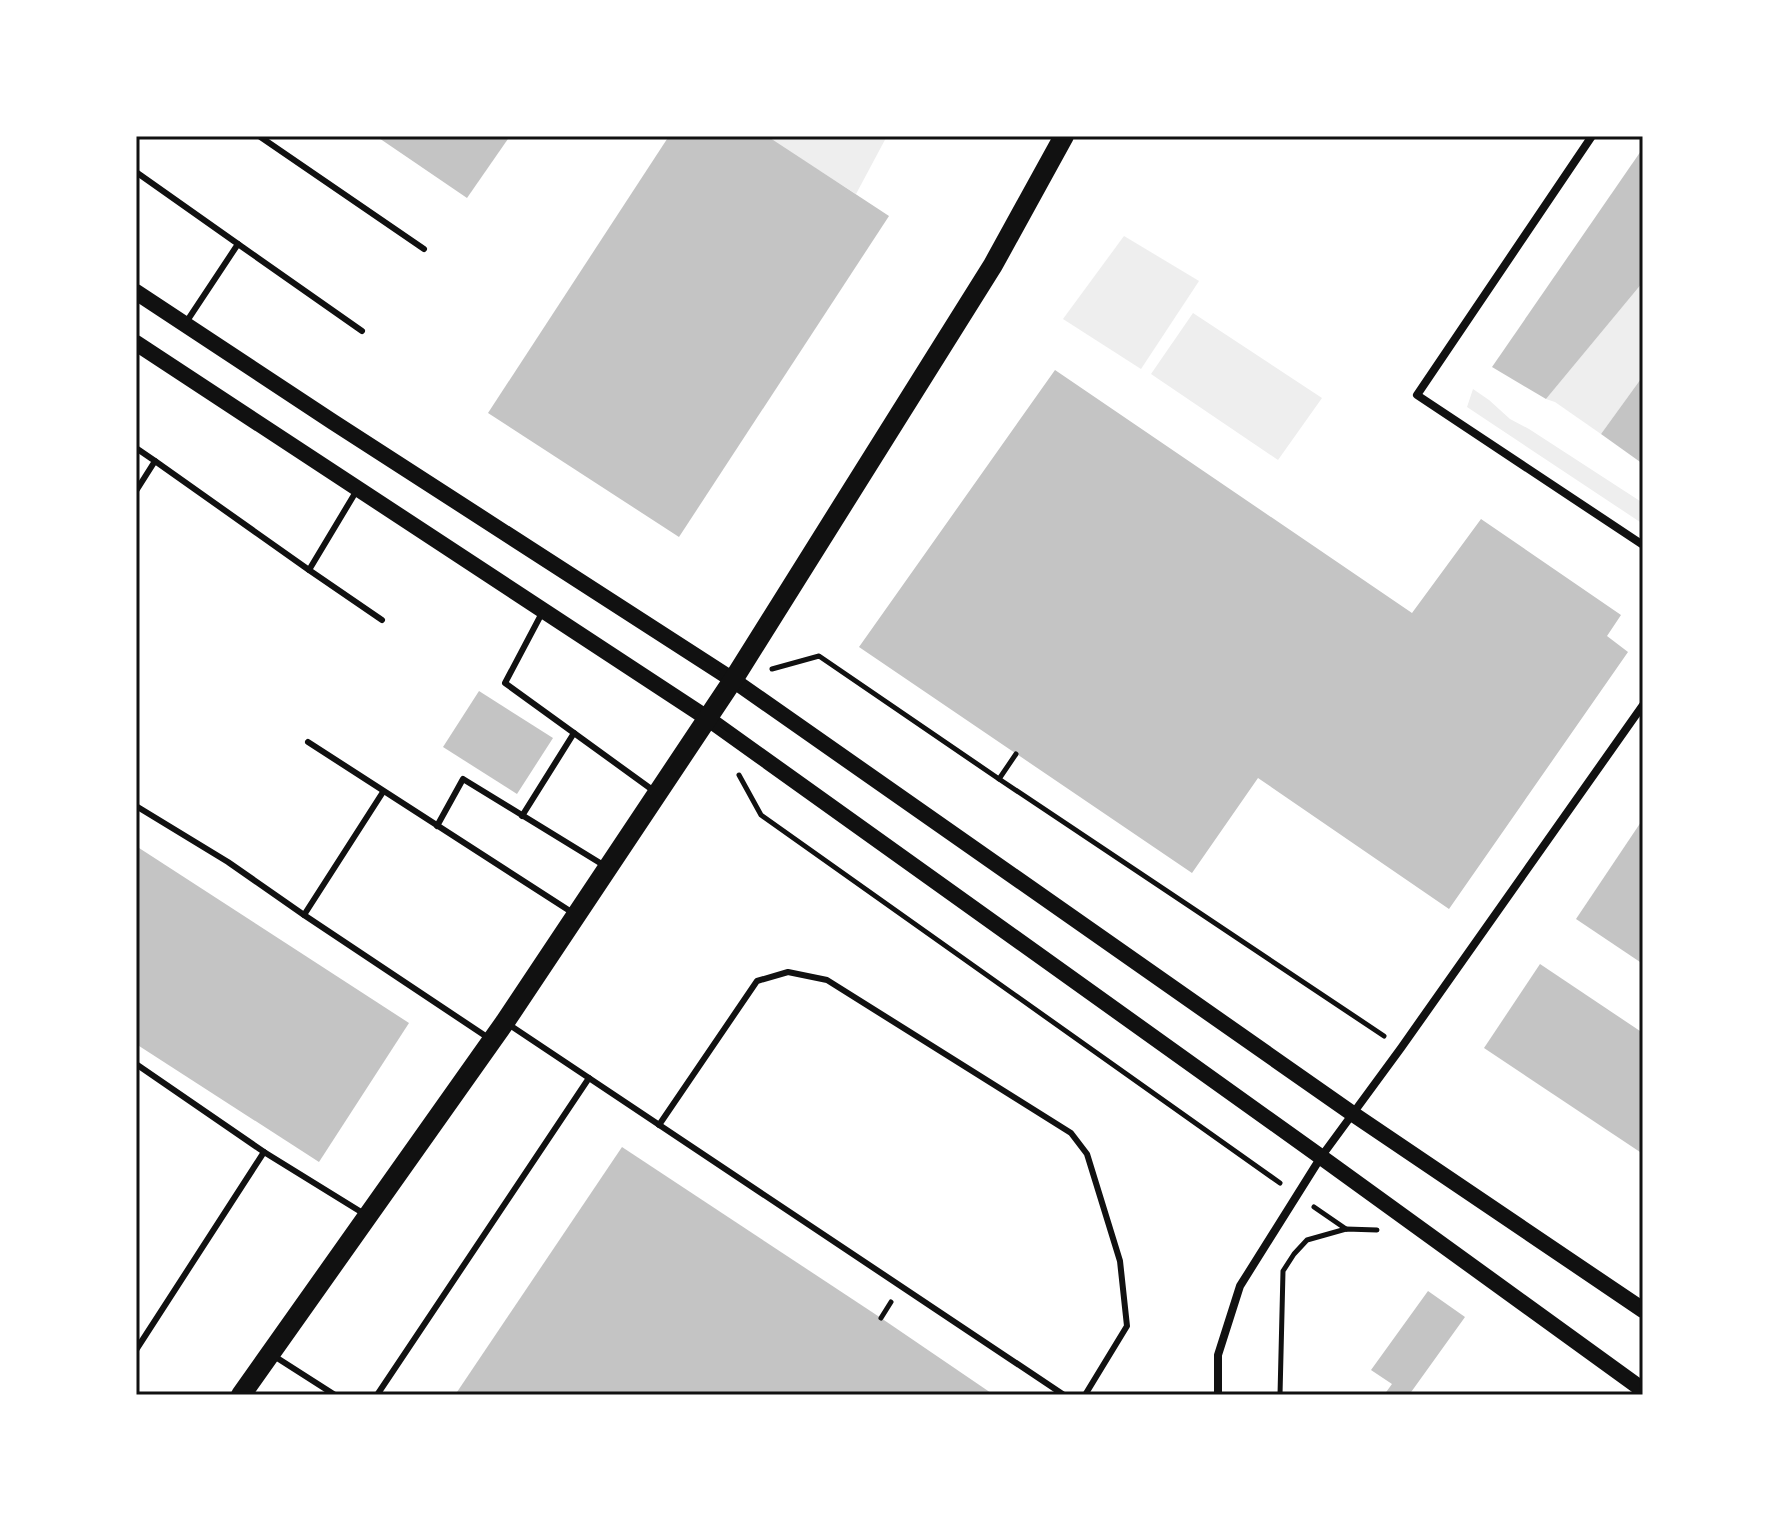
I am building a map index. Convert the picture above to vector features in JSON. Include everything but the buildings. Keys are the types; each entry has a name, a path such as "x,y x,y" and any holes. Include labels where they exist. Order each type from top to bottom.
{"main road":[{"path":"241,1395 505,1022 733,680 993,265 1064,136"},
{"path":"136,292 733,680 1353,1114 1643,1310"},
{"path":"136,343 707,718 1643,1390"}],"street":[{"path":"1592,136 1417,395 1643,545"},
{"path":"1218,1395 1218,1355 1240,1286 1296,1195 1643,705"}],"lane":[{"path":"259,136 424,249"},
{"path":"136,172 362,331"},
{"path":"185,324 238,244"},
{"path":"136,448 382,620"},
{"path":"136,491 155,461"},
{"path":"309,570 358,489"},
{"path":"544,610 505,683 657,793"},
{"path":"522,816 574,733"},
{"path":"308,742 576,915"},
{"path":"437,826 463,779 607,868"},
{"path":"304,915 383,792"},
{"path":"136,806 228,862 492,1040"},
{"path":"659,1125 757,981 788,972 827,980 1071,1133 1087,1154 1120,1261 1127,1326 1085,1395"},
{"path":"505,1022 1064,1395"},
{"path":"136,1064 264,1152 367,1216"},
{"path":"377,1395 589,1078"},
{"path":"136,1350 264,1152"},
{"path":"270,1353 335,1395"},
{"path":"1045,1395 1050,1386"}],"path":[{"path":"733,680 819,656 1401,1048"},
{"path":"999,779 1016,754"},
{"path":"738,774 761,815 1346,1229"},
{"path":"1280,1395 1283,1271 1294,1254 1307,1240 1346,1229 1375,1229 1388,1238"}],"shaded area":[{"path":"765,136 887,136 856,194"},
{"path":"1124,236 1199,281 1141,369 1063,319"},
{"path":"1643,282 1643,376 1601,434 1546,399"},
{"path":"1193,313 1322,398 1278,460 1151,374"},
{"path":"1473,389 1510,419 1643,503 1643,524 1467,407"}]}
